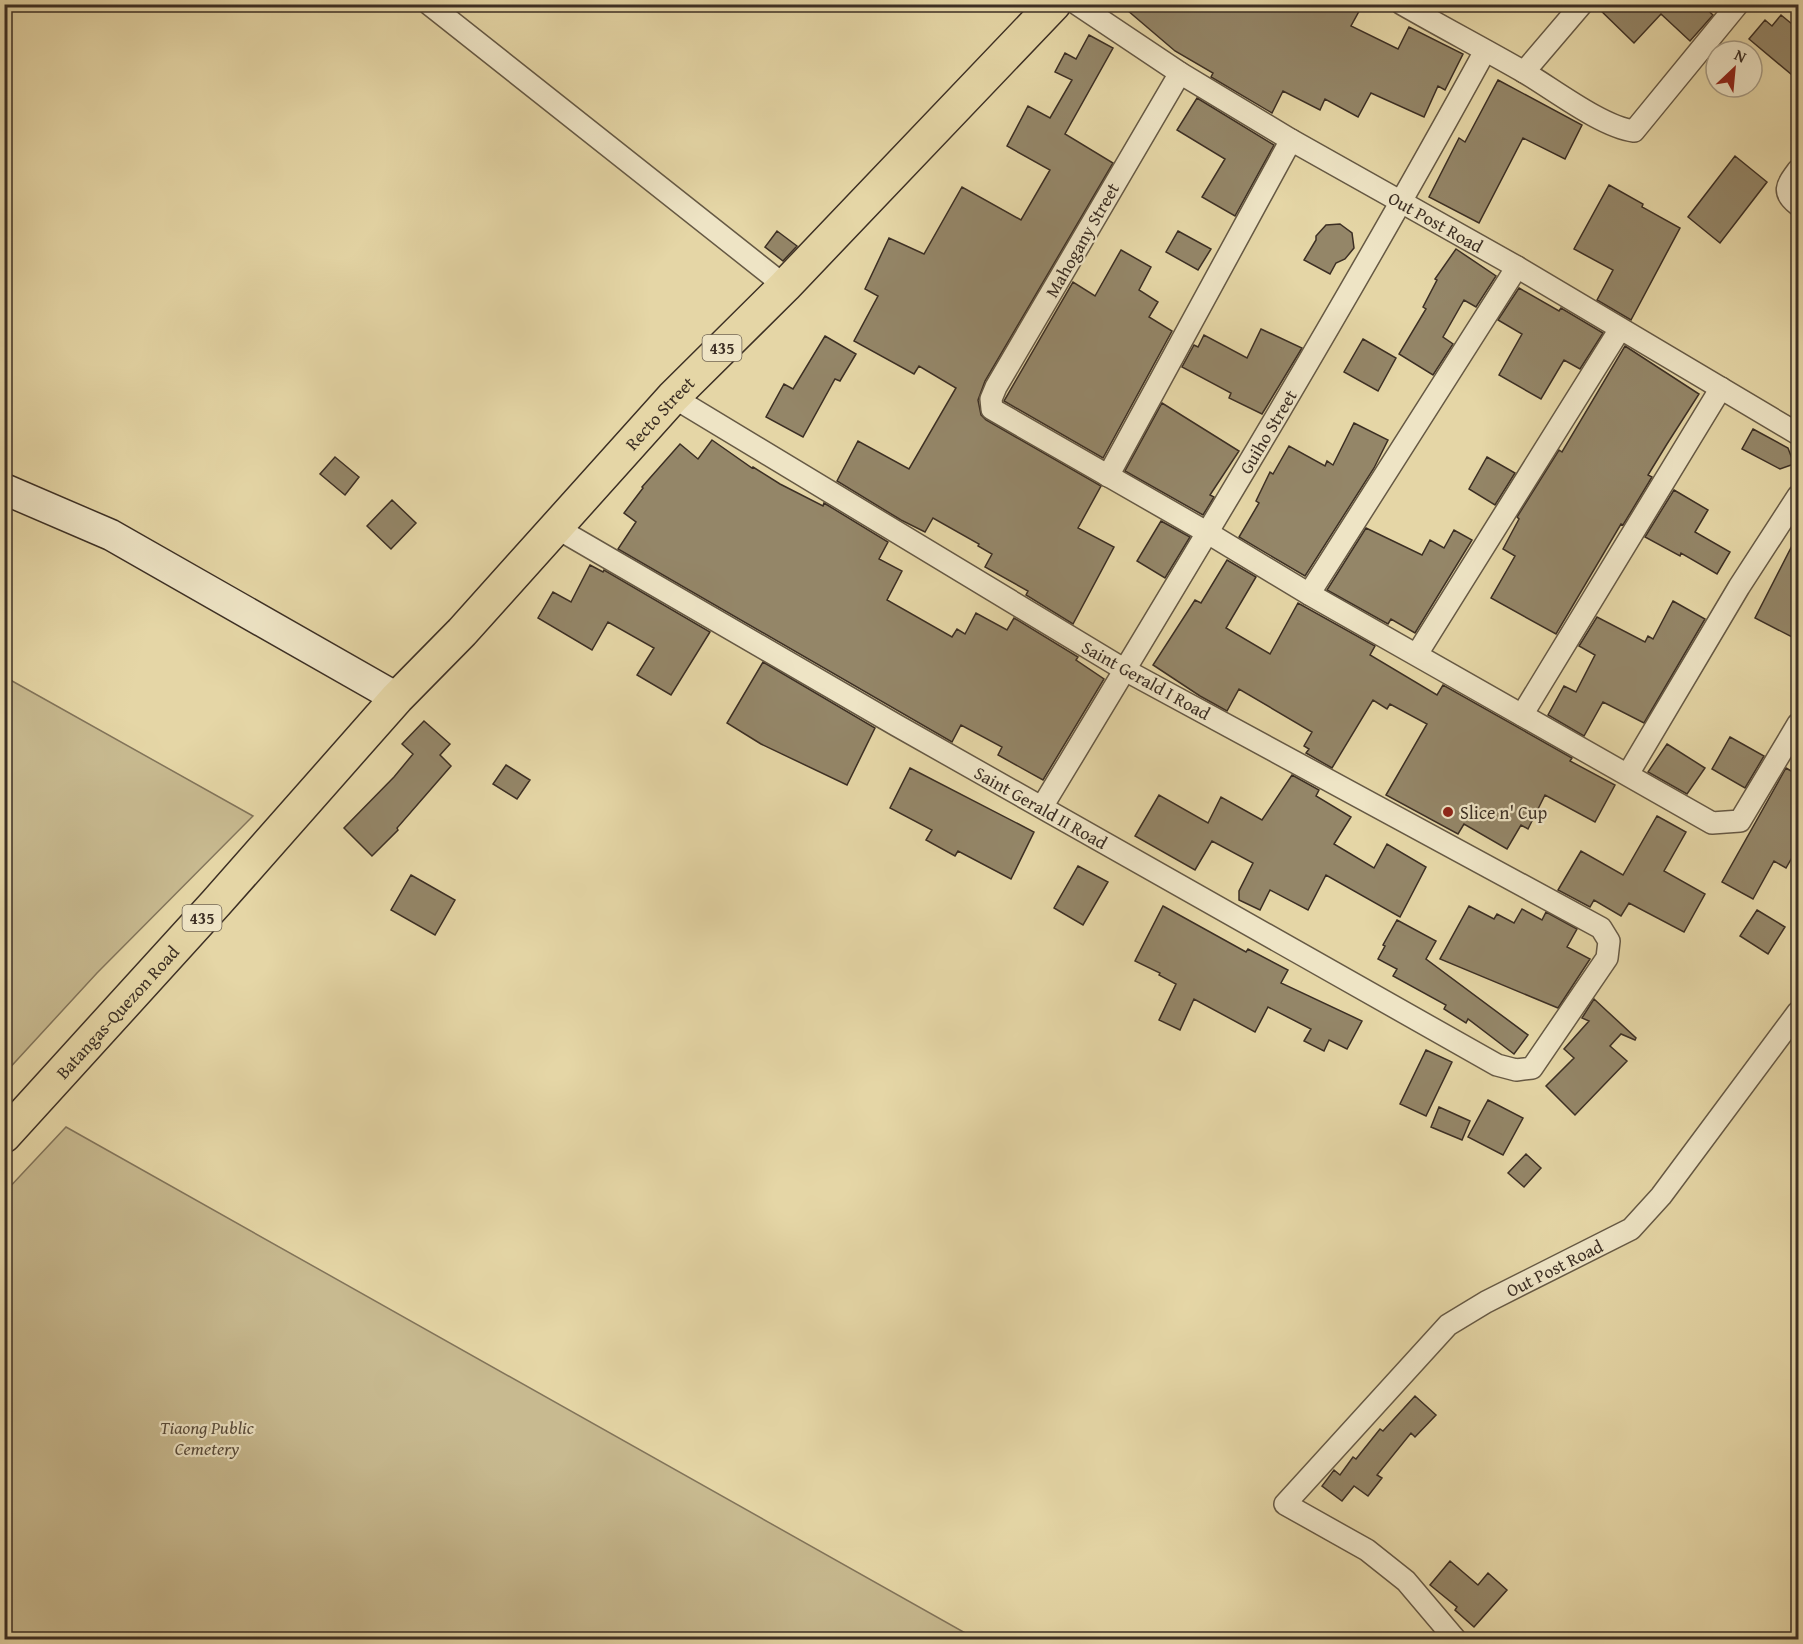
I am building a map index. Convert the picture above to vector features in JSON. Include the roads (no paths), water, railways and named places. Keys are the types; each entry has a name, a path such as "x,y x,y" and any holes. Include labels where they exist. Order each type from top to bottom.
{"main road":[{"name":"Recto Street","path":"397,698 462,632 674,397 785,286 1054,4"},
{"name":"Batangas-Quezon Road","path":"4,1136 216,903 397,698"}],"street":[{"path":"429,4 785,286"},
{"name":"Out Post Road","path":"1077,4 1180,73 1291,140 1517,267 1798,433"},
{"path":"1524,72 1582,4"},
{"path":"1416,8 1604,120 1620,129 1634,131 1738,4"},
{"name":"Guiho Street","path":"1042,807 1402,203 1485,51"},
{"name":"Mahogany Street","path":"1108,476 992,409 991,399 1180,73"},
{"path":"1291,140 1108,476 1208,532 1309,594 1712,823 1740,821 1798,724"},
{"path":"1798,170 1788,183 1787,191 1791,200 1798,205"},
{"path":"1309,594 1517,267"},
{"path":"1417,654 1620,329"},
{"path":"1522,715 1720,388"},
{"name":"Saint Gerald I Road","path":"674,397 1125,670 1601,928 1609,941 1607,958 1532,1068"},
{"path":"4,489 111,535 397,698"},
{"path":"1628,774 1739,587 1798,496"},
{"name":"Saint Gerald II Road","path":"555,527 896,725 1497,1065 1515,1070 1532,1068"},
{"name":"Out Post Road","path":"1456,1640 1399,1574 1367,1550 1285,1504 1448,1325 1486,1302 1630,1229 1662,1196 1798,1012"}],"place":[{"name":"Slice n' Cup","path":"1448,812"}],"park label":[{"name":"Tiaong Public Cemetery","path":"207,1437"}]}
